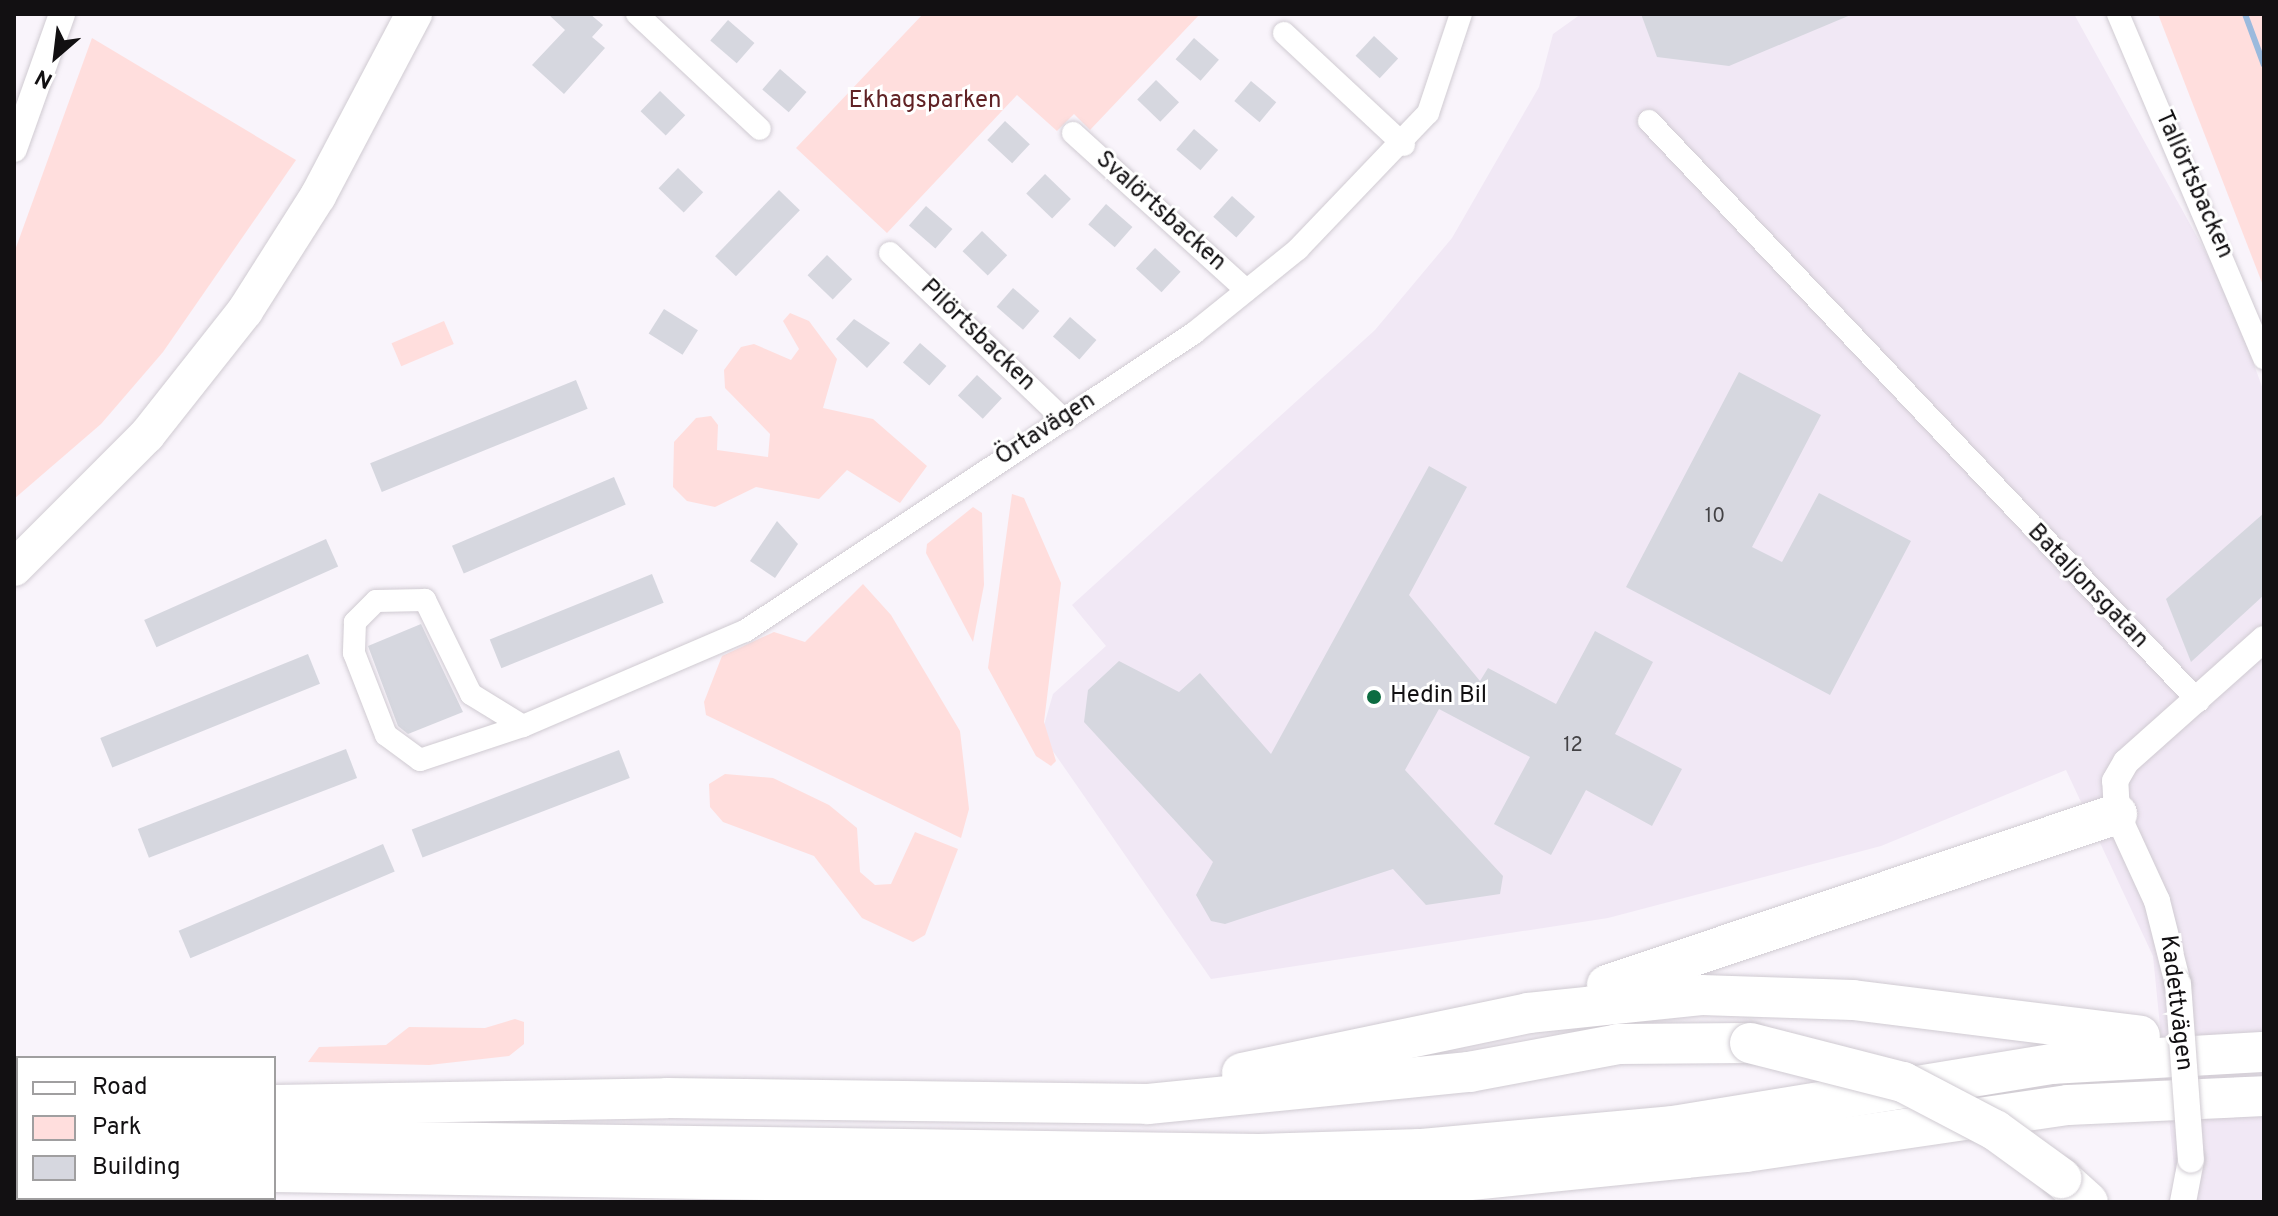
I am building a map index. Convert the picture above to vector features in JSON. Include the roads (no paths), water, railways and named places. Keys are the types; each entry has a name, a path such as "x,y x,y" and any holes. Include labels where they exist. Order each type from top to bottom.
{"highway":[{"path":"14,542 143,410 254,265 392,14"},
{"path":"14,568 147,435 260,291 414,14"},
{"path":"1528,1013 2117,814"},
{"path":"1040,1101 1295,1064 1528,1013 1658,997 1786,995 2264,1052"},
{"path":"931,1148 1259,1119 1469,1072 1618,1044 1750,1043 1903,1082 1995,1130 2074,1190"},
{"path":"276,1140 1259,1154 1495,1145 1673,1126 2053,1064 2264,1052"},
{"path":"276,1105 834,1099 1198,1102 1469,1072"},
{"path":"276,1172 955,1181 1461,1181 1673,1161 2068,1105 2264,1096"},
{"path":"276,1190 474,1175"},
{"path":"955,1181 1061,1202"},
{"path":"119,1202 146,1200"}],"street":[{"path":"14,149 62,14"},
{"path":"637,14 760,129"},
{"name":"Örtavägen","path":"523,726 471,694 425,600 376,601 355,622 354,653 386,735 405,754 434,760 523,726 745,631 1063,419 1246,290 1404,145 1442,86 1461,14"},
{"name":"Tallörtsbacken","path":"2118,14 2264,358"},
{"path":"1284,33 1404,145"},
{"name":"Bataljonsgatan","path":"1649,121 2198,701"},
{"name":"Svalörtsbacken","path":"1073,133 1246,290"},
{"name":"Pilörtsbacken","path":"890,253 1063,419"},
{"path":"2198,701 2264,639"},
{"name":"Kadettvägen","path":"2191,1160 2178,984 2157,901 2117,814 2119,772 2198,701"},
{"path":"2183,1202 2191,1160"},
{"path":"2191,1160 2199,1202"}],"waterway":[{"path":"2245,14 2264,65"}],"place":[{"name":"Hedin Bil","path":"1374,697"}],"park label":[{"name":"Ekhagsparken","path":"925,102"}]}
